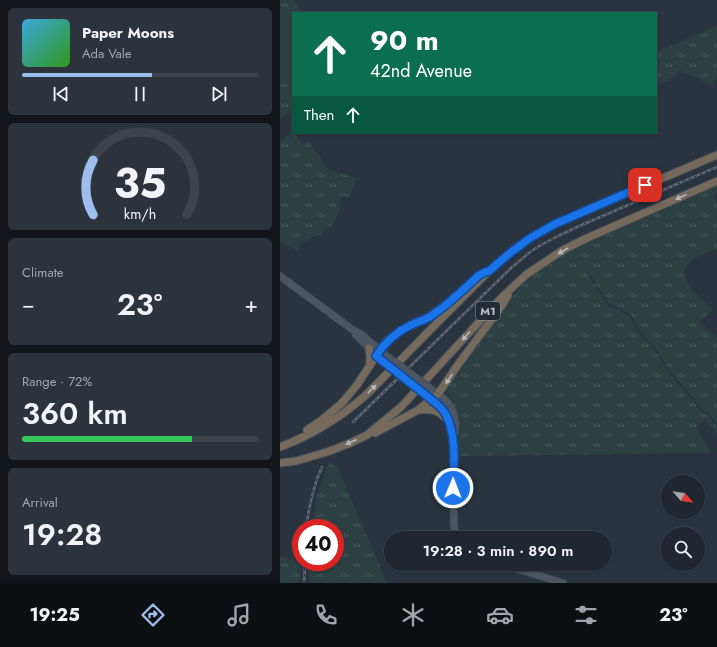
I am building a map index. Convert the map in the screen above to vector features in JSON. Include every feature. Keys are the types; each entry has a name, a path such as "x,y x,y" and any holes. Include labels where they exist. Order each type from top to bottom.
{"highway":[{"name":"M1","path":"282,446 306,436 320,428 355,404 489,271 530,238 555,224 717,154"},
{"name":"M1","path":"280,463 296,461 327,452 367,435 401,407 494,305 535,268 563,250 587,238 717,181"},
{"path":"282,446 315,426 342,404 388,340 402,330 430,316 444,306 478,276 489,271"},
{"path":"367,435 418,410 438,394 503,304 511,289"},
{"path":"369,348 369,366"},
{"path":"418,410 433,410 440,413 449,421"}],"street":[{"path":"280,276 353,330 361,334 378,353 442,409 453,430"},
{"path":"353,330 369,348 378,353"},
{"path":"385,359 430,388 447,401 452,409 455,419 453,438 456,531"},
{"path":"524,571 563,583"}],"green space":[{"path":"280,0 294,0 302,12 292,12 292,14 288,13 280,16"},
{"path":"286,13 292,14 292,83 288,85 286,85 280,76 280,16"},
{"path":"717,26 717,75 712,85 679,70 673,78 657,85 657,53"},
{"path":"280,76 286,85 292,83 292,111 280,119"},
{"path":"292,133 292,134 296,134 303,145 308,141 329,170 356,178 350,197 342,196 335,222 321,234 301,243 298,251 282,242 280,244 280,141"},
{"path":"717,185 717,192 713,198 717,201 717,249 702,254 694,259 687,265 685,272 686,279 695,293 713,309 700,322 717,338 717,434 705,419 696,427 711,453 457,456 459,418 453,403 444,390 520,287 543,267 560,255"},
{"path":"329,462 338,468 387,583 310,583 310,571 344,571 344,519 313,519 316,498"},
{"path":"280,556 292,559 292,571 300,571 299,583 280,583"}],"waterway":[{"path":"588,273 608,304 631,316 642,336 652,345 670,372 702,411 710,416 717,426"}],"railway":[{"path":"353,422 511,268 530,252 577,227 717,167"},
{"path":"307,519 316,482 322,467"},
{"path":"304,583 305,571"}],"route":[{"path":"453,488 453,438 449,421 444,412 440,406 376,356 388,340 402,330 423,320 444,306 478,276 489,271 530,238 555,224 645,185"}]}
